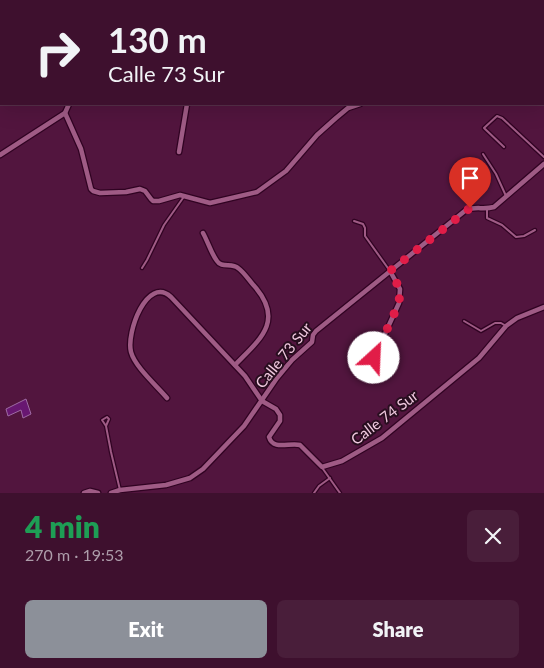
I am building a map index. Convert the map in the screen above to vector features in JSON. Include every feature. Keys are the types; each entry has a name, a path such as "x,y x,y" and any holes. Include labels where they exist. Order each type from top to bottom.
{"street":[{"path":"0,155 65,114 69,105"},
{"path":"179,152 187,105"},
{"path":"65,114 81,149 93,191 100,193 126,192 140,189 145,191 154,201 180,195 200,202 210,203 261,190 286,172 317,135 336,118 348,108 357,105"},
{"name":"Calle 73 Sur","path":"111,493 120,490 166,485 190,478 203,470 244,426 277,378 292,360 312,342 316,331 466,210 474,208 487,209 500,204 544,164"},
{"path":"203,234 217,262 239,269 264,298 268,309 269,317 264,333 235,364"},
{"path":"374,358 399,303 400,289 390,271"},
{"path":"167,398 134,358 130,348 139,310 157,292 166,292 172,297 235,364 262,401 276,409 280,415 280,421 269,436 270,441 273,444 279,445 296,444 322,466"},
{"name":"Calle 74 Sur","path":"322,466 342,461 382,438 479,358 506,326 517,318 544,308"},
{"path":"84,493 90,491 98,493"}],"lane":[{"path":"504,147 484,128 497,116 502,118 544,157"},
{"path":"484,154 507,197"},
{"path":"142,268 148,260 164,225 184,196"},
{"path":"487,209 487,218 502,225 516,237 524,236 535,230"},
{"path":"354,222 363,224 365,236 390,271"},
{"path":"464,321 481,331 499,323 506,326"},
{"path":"106,426 120,490"},
{"path":"322,466 340,493"},
{"path":"314,493 319,486 330,478"}],"building":[{"path":"26,399 31,414 23,418 21,410 8,416 6,409"}],"route":[{"path":"374,358 399,303 400,289 390,271 470,208"}]}
